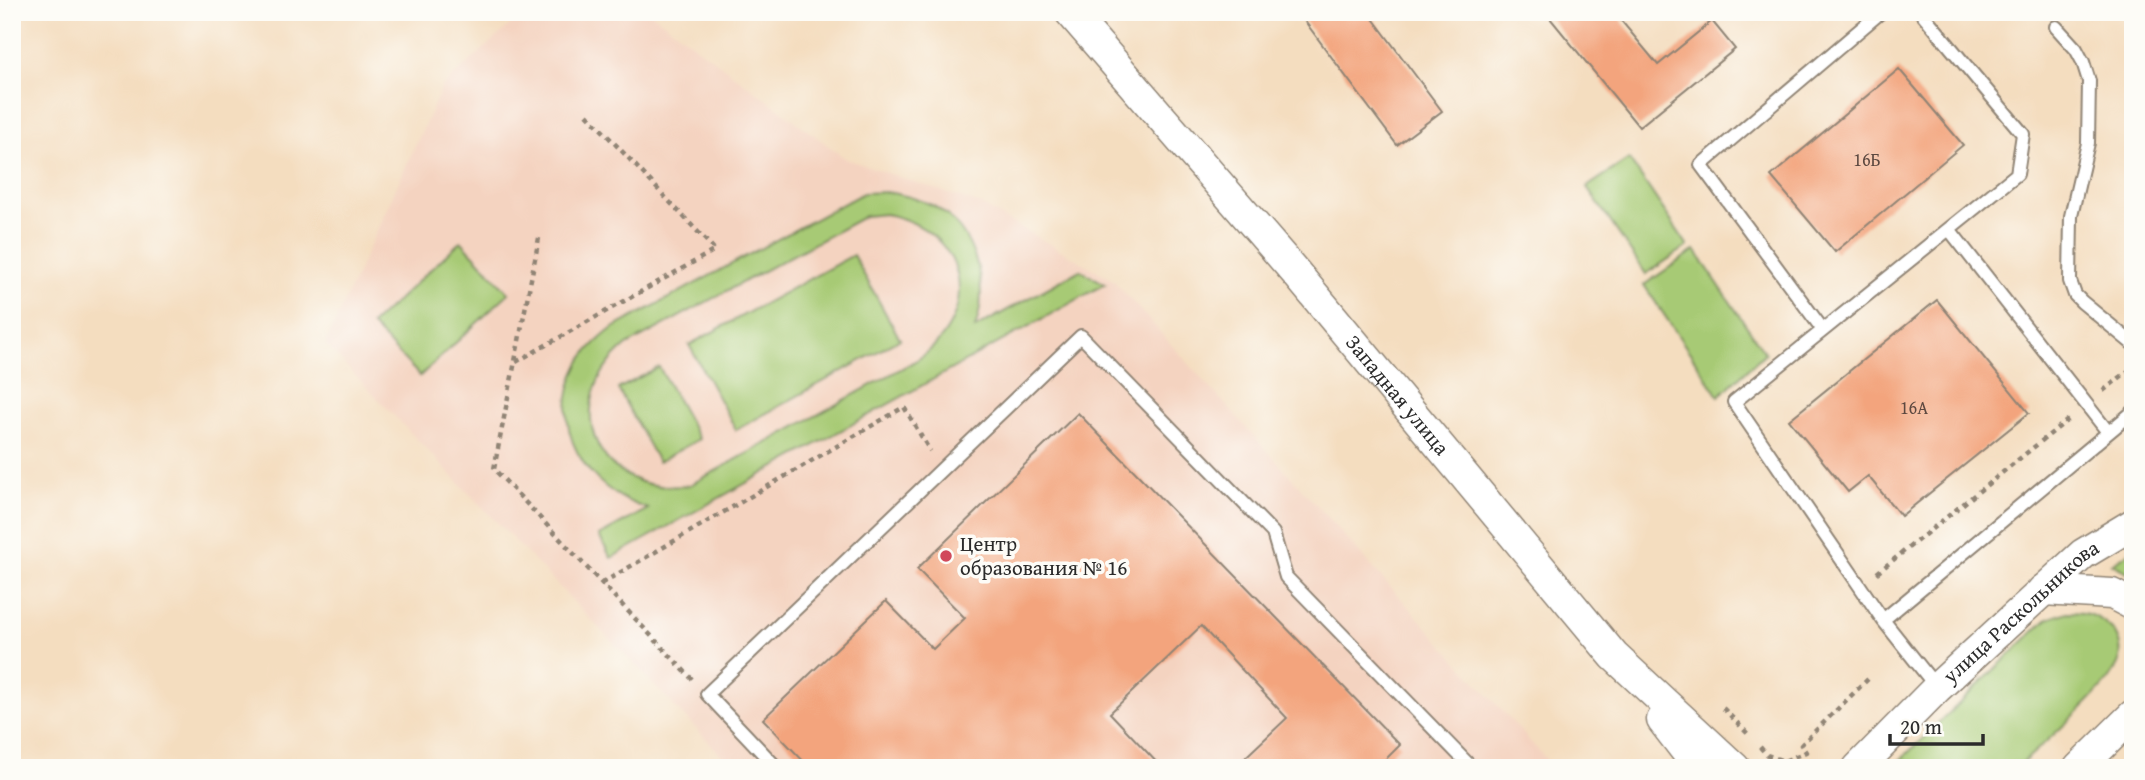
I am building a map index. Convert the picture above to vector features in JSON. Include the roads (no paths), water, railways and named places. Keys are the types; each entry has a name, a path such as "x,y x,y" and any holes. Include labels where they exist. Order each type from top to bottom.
{"street":[{"name":"Западная улица","path":"1070,12 1296,273 1614,656 1735,768"},
{"name":"улица Раскольникова","path":"1858,768 1937,688 2083,554 2133,524"},
{"path":"2043,590 2112,594 2133,605"},
{"path":"1614,656 1699,768"},
{"path":"2079,768 2133,715"}],"lane":[{"path":"1823,330 1701,165 1881,12"},
{"path":"1921,12 2023,134 2017,174 1734,402 1883,620 1937,688"},
{"path":"2056,27 2076,49 2083,62 2090,93 2086,156 2072,208 2070,281 2081,302 2133,344"},
{"path":"1949,229 2108,432"},
{"path":"777,768 707,694 1080,336 1273,533 1286,577 1472,768"},
{"path":"1883,620 2133,412"}],"place":[{"name":"Центр образования № 16","path":"946,556"}]}
